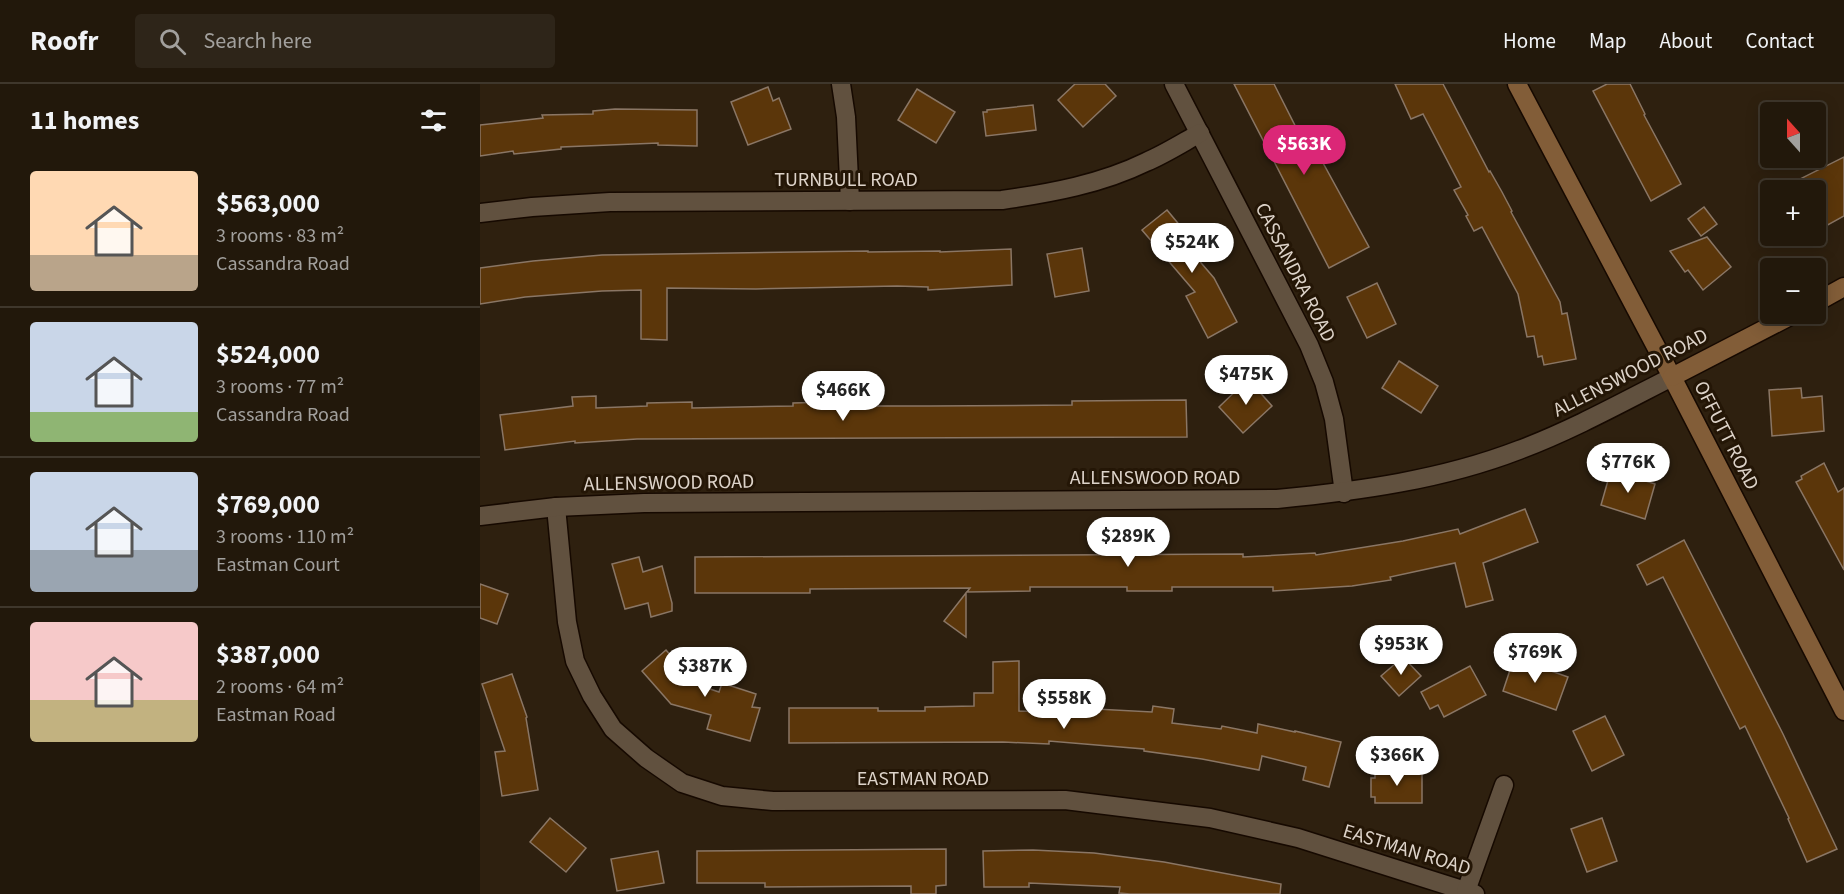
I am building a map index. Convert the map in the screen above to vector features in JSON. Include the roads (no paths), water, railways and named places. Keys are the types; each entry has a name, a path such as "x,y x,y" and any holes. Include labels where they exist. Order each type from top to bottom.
{"street":[{"path":"841,84 846,117 850,201"},
{"name":"CASSANDRA ROAD","path":"1174,84 1309,345 1324,382 1334,419 1344,493"},
{"name":"OFFUTT ROAD","path":"1517,84 1672,377 1844,711"},
{"name":"TURNBULL ROAD","path":"480,213 610,202 1002,200 1059,192 1100,180 1145,163 1200,133"},
{"path":"1826,297 1844,287"},
{"name":"ALLENSWOOD ROAD","path":"480,516 556,507 644,503 1277,499 1344,493 1402,483 1517,451 1566,431 1775,324"},
{"name":"EASTMAN ROAD","path":"556,507 567,622 575,661 591,696 613,729 646,758 682,783 722,796 773,801 1065,800 1210,818 1298,838 1471,892"},
{"path":"1471,892 1504,785"}]}
